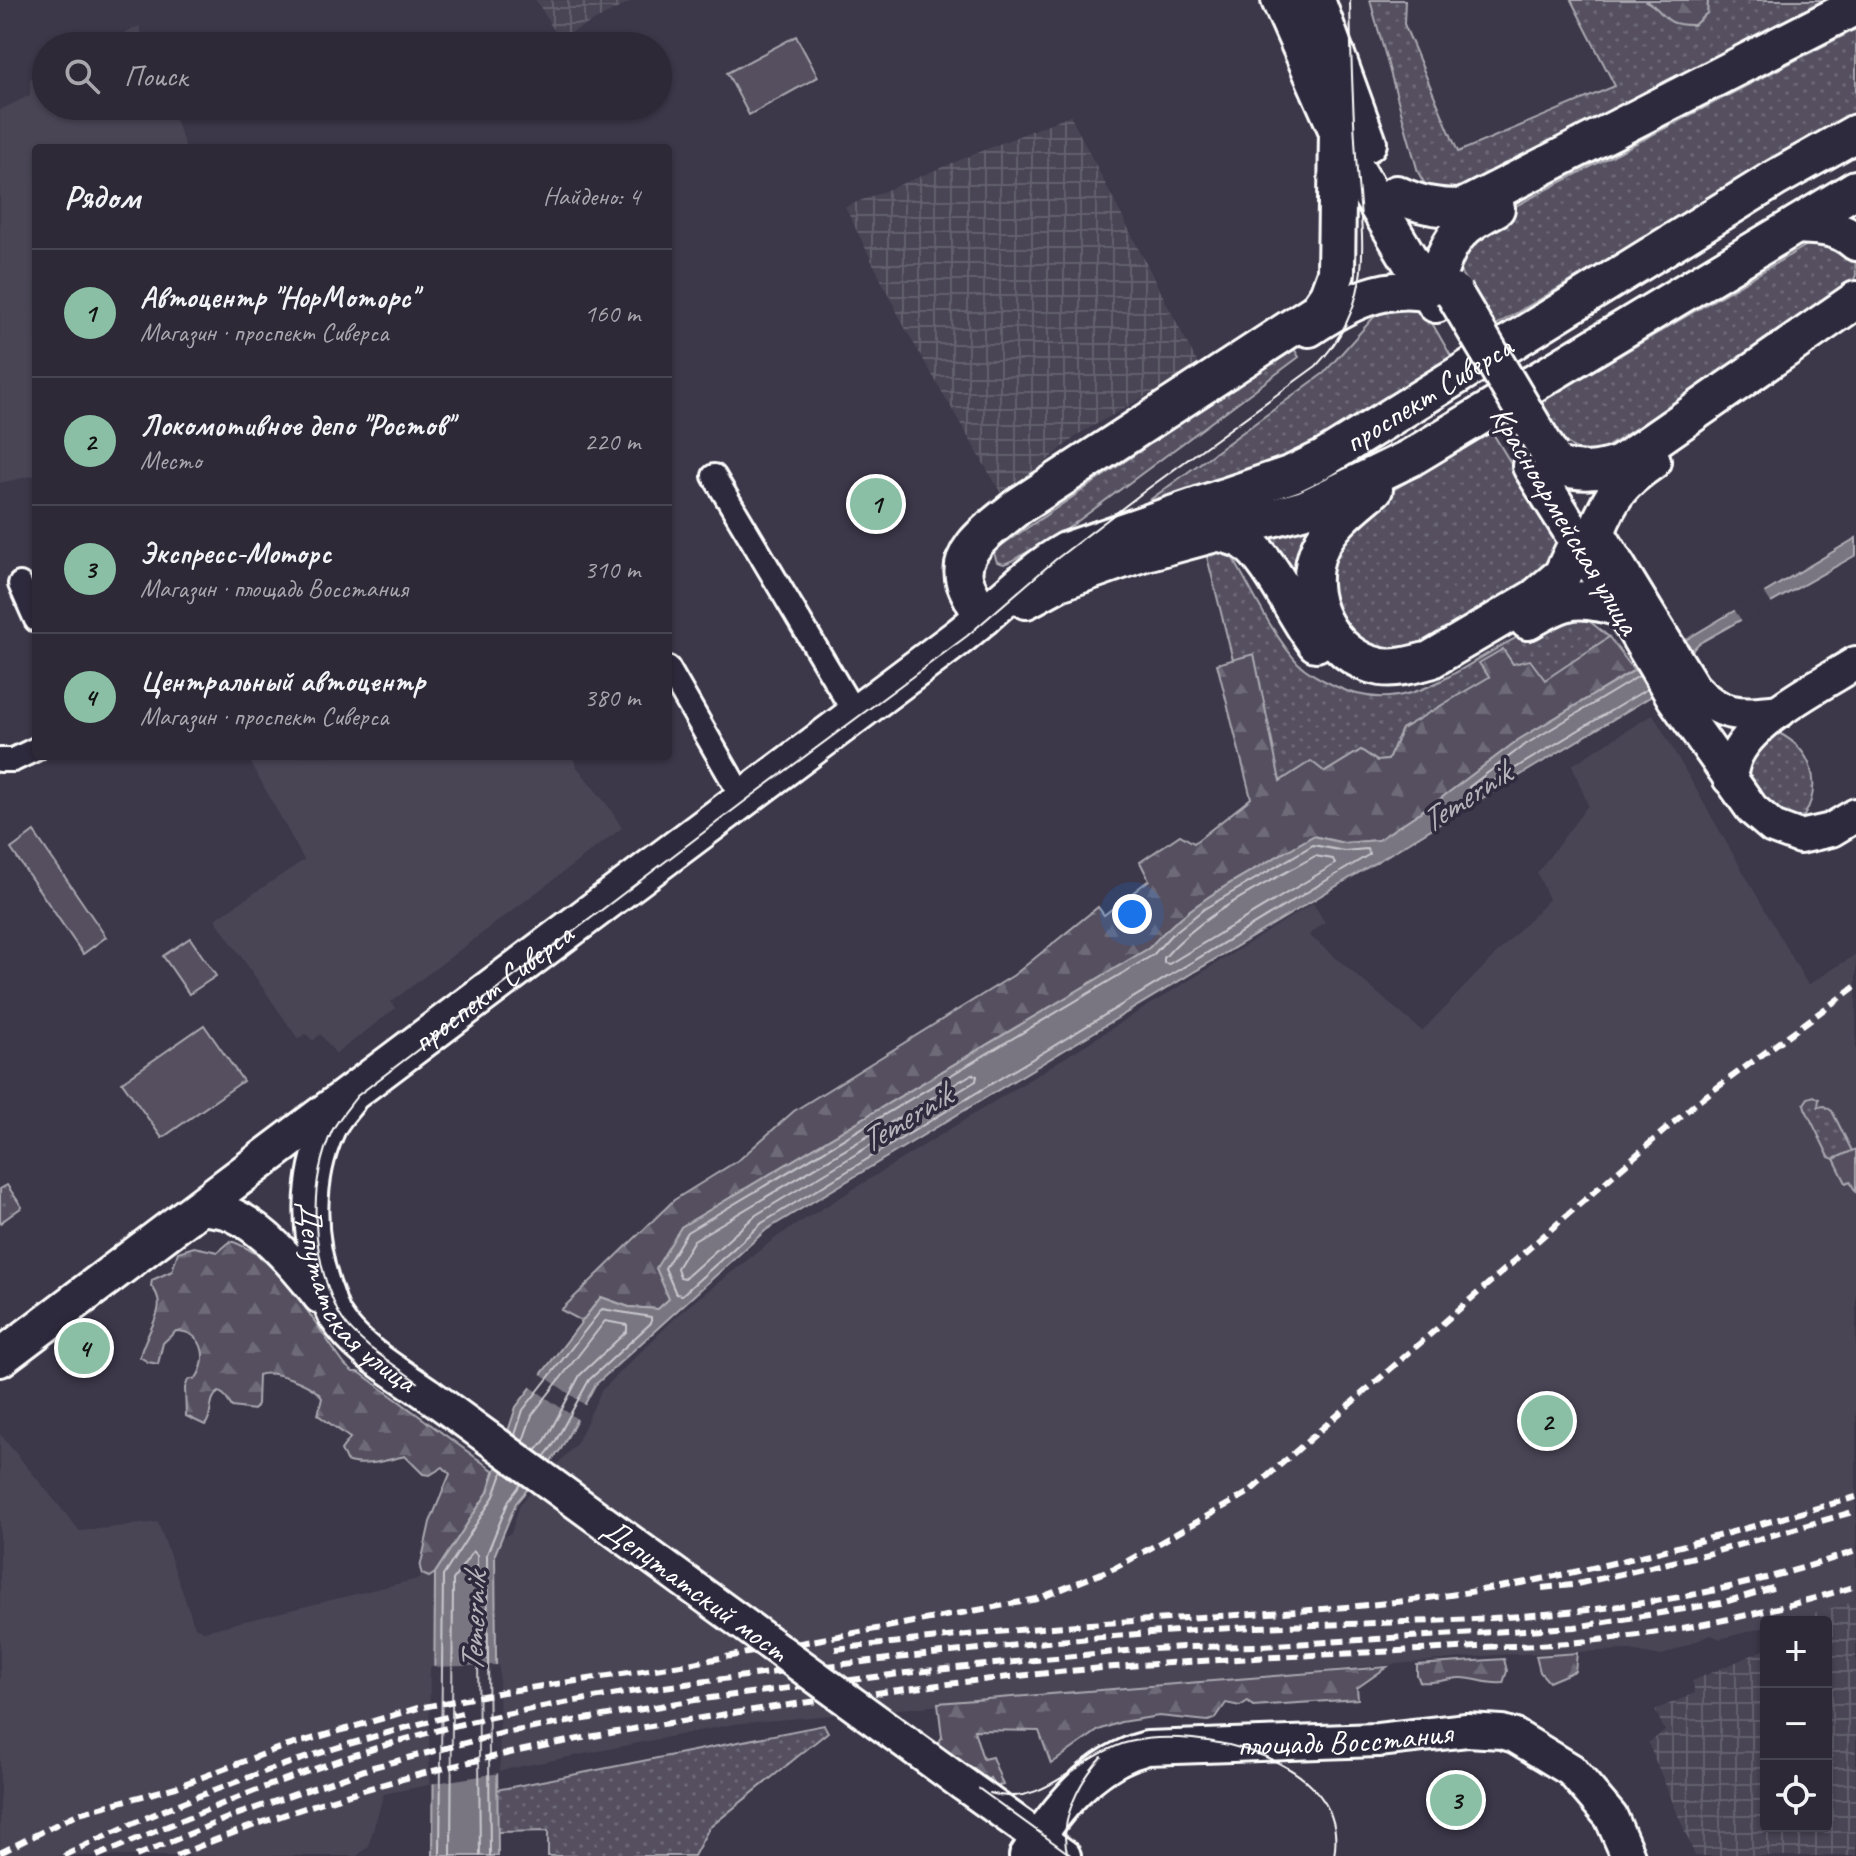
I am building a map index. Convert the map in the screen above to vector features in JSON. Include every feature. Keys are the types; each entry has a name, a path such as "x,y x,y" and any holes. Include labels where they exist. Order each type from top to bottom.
{"main road":[{"name":"Красноармейская улица","path":"1280,0 1352,163 1440,290 1546,462 1632,615"},
{"name":"Красноармейская улица","path":"1316,0 1372,154 1396,194 1440,290"},
{"path":"1396,194 1428,206 1462,208 1856,6"},
{"path":"996,525 1022,514 1343,307 1386,291 1408,288 1440,290 1447,249 1458,232 1474,219 1856,20"},
{"path":"983,617 966,586 964,574 965,562 975,543 1017,507 1317,311 1328,295 1336,273 1338,130"},
{"name":"проспект Сиверса","path":"0,1358 983,617 1046,562 1066,551 1292,474 1323,459 1776,178 1856,133"},
{"name":"проспект Сиверса","path":"983,617 1088,571 1142,553 1305,509 1410,458 1856,189"},
{"path":"1797,225 1826,226 1845,232 1856,242"},
{"path":"1546,462 1584,472 1620,464 1856,300"},
{"path":"1410,458 1341,517 1320,548 1314,574 1313,598 1320,617 1353,656 1381,667 1412,665 1430,660 1535,598 1562,575 1613,493 1630,476 1856,320"},
{"path":"1220,533 1242,540 1256,551 1301,624 1327,656 1346,669 1377,680 1417,679 1441,672 1544,611 1570,600 1590,599 1632,615"}],"street":[{"path":"714,476 855,714"},
{"path":"20,584 32,611"},
{"name":"Красноармейская улица","path":"1632,615 1684,693 1729,778 1752,809 1773,827 1800,837 1831,830 1856,815"},
{"path":"1729,778 1737,753 1749,738 1780,711 1856,663"},
{"path":"672,675 742,797"},
{"path":"1684,693 1727,713 1743,715 1780,711"},
{"path":"0,760 13,760 32,751"},
{"name":"Депутатская улица","path":"354,1094 329,1127 312,1183 313,1254 334,1314 351,1337 429,1395"},
{"name":"Депутатская улица","path":"265,1158 291,1164 312,1183"},
{"path":"198,1208 228,1213 244,1221 304,1277 334,1314"},
{"name":"Депутатский мост","path":"429,1395 963,1784 1043,1850"},
{"name":"площадь Восстания","path":"1043,1850 1083,1784 1101,1768 1126,1753 1147,1748 1378,1740 1486,1729 1515,1736 1571,1770 1611,1817 1628,1856"}],"shaded area":[{"path":"536,0 634,0 572,32 555,32"},
{"path":"139,26 141,32 127,32"},
{"path":"30,79 32,120 175,120 184,144 32,144 32,476 0,483 0,110 30,95"},
{"path":"1070,115 1199,366 1079,434 1003,497 906,330 845,207"},
{"path":"1653,714 1808,985 1856,954 1856,1601 1809,1616 1760,1616 1760,1629 1720,1639 1711,1635 1661,1656 1630,1650 1497,1655 734,1724 384,1794 368,1847 357,1856 0,1856 0,1434 80,1531 158,1522 195,1627 204,1631 417,1579 511,1533 520,1504 577,1443 601,1391 682,1311 778,1236 1313,903 1325,922 1309,935 1422,1031 1549,899 1537,873 1588,805 1572,765"},
{"path":"249,760 574,760 622,828 391,1002 396,1008 336,1054 320,1034 313,1041 306,1034 298,1039 215,919 304,860"},
{"path":"1856,1601 1856,1856 1695,1856 1648,1743 1665,1731 1655,1710 1695,1693 1692,1681 1760,1652 1760,1832 1832,1832 1832,1616 1804,1616"}],"green space":[{"path":"1370,0 1405,0 1404,24 1458,152 1615,86 1571,0 1644,0 1660,9 1672,22 1694,25 1707,13 1708,0 1838,0 1460,195 1427,188 1418,172"},
{"path":"1644,0 1708,0 1707,13 1694,25 1677,24"},
{"path":"1856,29 1856,113 1496,325 1454,263 1471,229"},
{"path":"796,36 818,77 749,115 727,73"},
{"path":"1827,239 1855,256 1856,275 1850,289 1602,450 1581,453 1559,437 1541,402 1807,245"},
{"path":"1399,302 1420,302 1452,358 1314,452 1144,508 1143,505 1324,373 1373,318"},
{"path":"1293,347 1299,357 1063,532 1011,561 1004,564 997,562 996,549"},
{"path":"1492,432 1557,539 1554,557 1546,574 1426,650 1367,651 1327,610 1329,554 1373,502"},
{"path":"1325,512 1295,585 1261,535"},
{"path":"1205,549 1224,551 1234,560 1272,627 1298,663 1320,679 1355,694 1393,697 1411,693 1446,678 1520,636 1559,622 1588,620 1609,637 1545,681 1513,664 1503,650 1490,677 1402,729 1388,760 1377,761 1361,750 1325,772 1279,781 1254,655 1233,660"},
{"path":"1609,637 1634,670 1518,740 1440,799 1378,840 1344,843 1313,836 1205,899 1149,948 681,1227 669,1299 658,1309 629,1307 601,1297 582,1321 561,1310 674,1200 740,1159 794,1111 1014,975 1098,907 1104,915 1149,880 1140,862 1180,835 1194,843 1251,798 1217,664 1254,654 1280,781 1311,761 1325,772 1361,750 1377,761 1388,760 1402,729 1489,677 1479,663 1503,649 1513,664 1530,660 1545,680"},
{"path":"1779,733 1800,749 1811,769 1813,792 1804,816 1793,817 1775,809 1745,766 1765,735"},
{"path":"34,832 106,937 83,954 11,849"},
{"path":"190,938 216,976 189,994 163,956"},
{"path":"204,1025 243,1081 162,1138 122,1082"},
{"path":"1814,1096 1819,1099 1818,1107 1824,1106 1832,1111 1852,1151 1834,1159 1829,1157 1804,1104"},
{"path":"1856,1149 1856,1193 1850,1181 1846,1183 1834,1159"},
{"path":"7,1185 22,1207 0,1223 0,1189"},
{"path":"231,1241 266,1262 281,1277 353,1372 359,1372 494,1471 488,1492 435,1573 429,1577 422,1574 420,1568 430,1522 450,1474 443,1467 430,1475 423,1474 405,1456 368,1464 346,1461 341,1450 350,1438 318,1415 322,1398 302,1383 273,1374 258,1375 254,1410 232,1407 224,1395 219,1392 215,1395 205,1425 186,1416 185,1388 188,1380 196,1378 203,1362 198,1341 185,1332 176,1331 163,1343 158,1364 140,1357 158,1312 159,1303 151,1286 152,1280 172,1271 178,1252 194,1247 218,1252"},
{"path":"1577,1653 1575,1671 1549,1682 1540,1672 1536,1656"},
{"path":"1504,1659 1507,1671 1503,1683 1465,1678 1420,1682 1417,1675 1417,1665"},
{"path":"1387,1667 1357,1688 1358,1699 1253,1706 1248,1701 1240,1706 1226,1703 1215,1719 1208,1721 1159,1716 1121,1722 1099,1730 1051,1764 1039,1731 974,1730 983,1759 992,1757 1003,1785 995,1787 990,1778 979,1785 973,1771 937,1745 942,1737 938,1703"},
{"path":"824,1725 828,1732 709,1828 694,1856 548,1856 548,1831 497,1832 496,1790"}],"water":[{"name":"Temernik","path":"1856,538 1856,555 1698,644 1650,697 766,1230 595,1385 561,1449 516,1503 495,1554 498,1856 433,1856 435,1573 488,1492 516,1407 601,1297 629,1307 658,1309 669,1299 656,1268 681,1227 1149,948 1205,899 1313,836 1344,843 1378,840 1440,799 1518,740"}],"pier":[{"path":"1762,589 1773,606 1743,623 1732,606"},
{"path":"538,1372 588,1407 580,1421 528,1385"},
{"path":"499,1665 500,1773 429,1784 430,1667"}],"tram line":[{"path":"1072,1856 369,1347 343,1321 322,1267 316,1221 319,1175 332,1131 357,1096 967,636 1055,560 1146,490 1316,366 1336,341 1350,314 1362,263 1350,0"},
{"path":"990,1793 1009,1796 1027,1794 1111,1748 1129,1742 1158,1738 1193,1739 1229,1745 1264,1756 1295,1773 1319,1795 1333,1823 1334,1856"},
{"path":"1068,1856 1065,1843 1068,1816 1079,1790 1102,1757"}],"railway":[{"path":"0,1853 79,1813 176,1787 274,1750 418,1708 688,1664 1037,1599 1117,1567 1248,1493 1696,1103 1856,986"},
{"path":"835,1649 1048,1627 1326,1609 1450,1595 1604,1565 1856,1497"},
{"path":"1542,1588 1573,1585 1707,1554 1856,1511"},
{"path":"97,1856 196,1814 349,1757 453,1726 588,1699 795,1670 1092,1638 1237,1628 1476,1619 1596,1609 1732,1587 1856,1551"},
{"path":"176,1856 249,1827 398,1780 550,1745 704,1717 907,1689 1073,1671 1614,1638 1719,1621 1856,1586"},
{"path":"136,1856 230,1817 373,1767 504,1733 695,1700 906,1673 1114,1652 1575,1627 1721,1603 1776,1587"},
{"path":"64,1856 160,1812 259,1774 360,1741 462,1713"}],"place":[{"name":"Автоцентр \"НорМоторс\"","path":"876,504"},
{"name":"Центральный автоцентр","path":"84,1348"},
{"name":"Локомотивное депо \"Ростов\"","path":"1547,1421"},
{"name":"Экспресс-Моторс","path":"1456,1800"}]}
